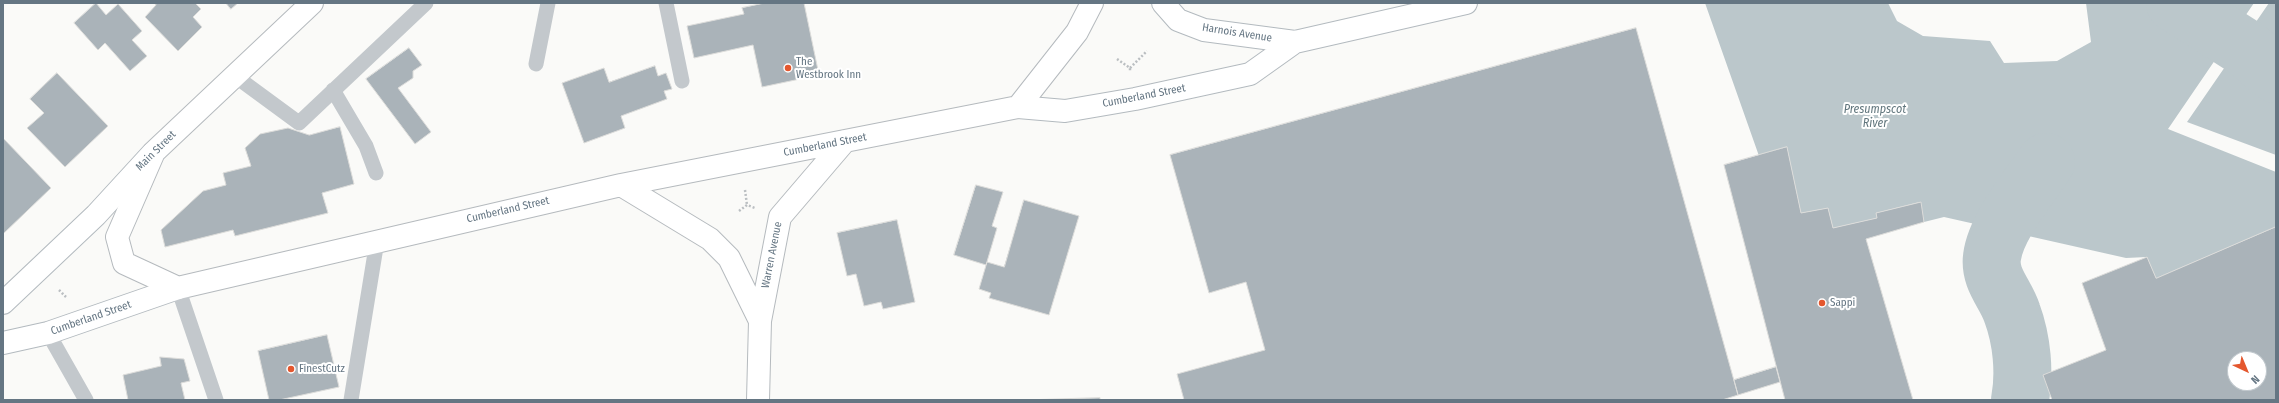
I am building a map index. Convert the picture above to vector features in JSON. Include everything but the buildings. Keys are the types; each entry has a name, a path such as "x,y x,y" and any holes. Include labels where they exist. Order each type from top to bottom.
{"main road":[{"name":"Main Street","path":"3,303 96,215 154,152 312,3"},
{"path":"1018,107 1077,32 1092,3"},
{"name":"Harnois Avenue","path":"1163,3 1178,20 1204,30 1295,42"},
{"name":"Cumberland Street","path":"3,344 48,333 178,288 621,184 1018,107 1065,111 1135,99 1250,74 1295,42 1466,3"},
{"name":"Warren Avenue","path":"758,400 760,321 780,217 845,141"},
{"path":"154,152 117,237 124,263 178,288"},
{"name":"Warren Avenue","path":"621,184 710,239 729,258 760,321"}],"lane":[{"path":"235,76 299,123 426,3"},
{"path":"536,64 548,3"},
{"path":"666,3 682,82"},
{"path":"333,90 366,146 376,173"},
{"path":"351,400 377,241"},
{"path":"178,288 216,400"},
{"path":"48,333 63,362 86,400"}],"path":[{"path":"1130,74 1130,68 1147,51"},
{"path":"1117,59 1130,68"},
{"path":"745,190 747,205"},
{"path":"747,205 759,210"},
{"path":"739,211 747,205"},
{"path":"55,286 68,299"}],"water":[{"name":"Presumpscot River","path":"1705,3 1888,3 1897,21 1923,36 1990,41 2004,63 2057,61 2091,42 2086,3 2254,3 2168,129 2276,172 2276,227 2156,278 2147,257 2126,258 1944,217 1924,222 1920,202 1876,213 1877,218 1833,228 1828,208 1801,213 1787,147 1759,156"},
{"path":"2269,3 2276,3 2276,155 2187,122"}],"waterway":[{"name":"Presumpscot River","path":"2175,3 2244,47 2276,74"},
{"name":"Presumpscot River","path":"2020,400 2022,390 2022,356 2018,334 2009,306 1995,279 1992,257 1995,245 2006,220 2046,162"}],"place":[{"name":"The Westbrook Inn","path":"788,68"},
{"name":"Sappi","path":"1822,303"},
{"name":"FinestCutz","path":"291,369"}]}
